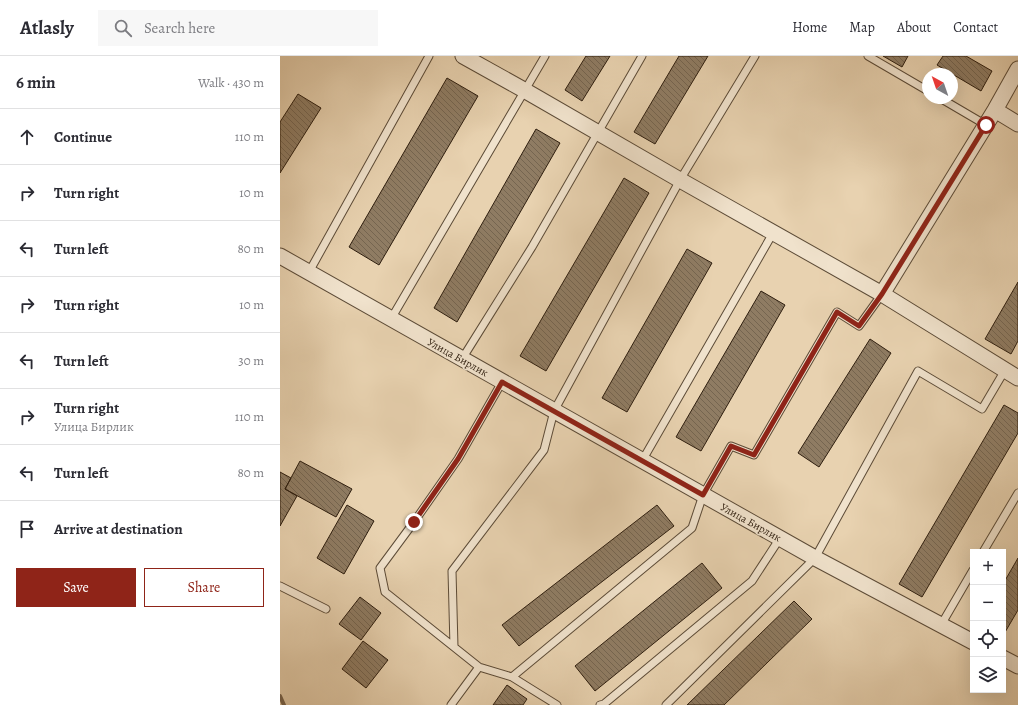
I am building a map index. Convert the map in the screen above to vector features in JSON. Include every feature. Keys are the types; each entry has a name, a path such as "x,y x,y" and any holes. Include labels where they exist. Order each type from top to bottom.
{"street":[{"path":"463,56 882,294 1014,375"},
{"path":"882,294 986,125 1018,69"},
{"path":"995,110 1018,124"},
{"name":"Улица Бирлик","path":"280,256 815,558 970,640"},
{"path":"1006,660 1018,666"}],"lane":[{"path":"309,272 429,56"},
{"path":"391,320 545,56"},
{"path":"462,359 532,247 642,56"},
{"path":"454,647 452,571 544,450 554,411 680,180 755,56"},
{"path":"868,56 922,88"},
{"path":"950,104 986,125"},
{"path":"642,460 773,233"},
{"path":"512,677 692,528 703,495 731,446 754,455 837,312 859,326 882,294"},
{"path":"666,705 815,558 918,371 982,409 1014,375"},
{"path":"502,382 458,459 380,568 385,592 479,667 512,677 557,705"},
{"path":"986,549 1018,493"},
{"path":"600,705 604,704 752,581 780,538"},
{"path":"941,625 970,575"},
{"path":"280,586 326,609"},
{"path":"451,705 479,667"}],"building":[{"path":"586,56 610,56 582,101 565,90"},
{"path":"679,56 708,56 655,144 634,132"},
{"path":"883,56 908,56 902,67"},
{"path":"943,56 966,56 992,71 981,91 958,77 958,68 942,68 937,65"},
{"path":"447,78 478,96 379,265 349,247"},
{"path":"298,94 321,108 280,173 280,122"},
{"path":"536,129 560,143 457,322 434,308"},
{"path":"624,178 649,193 546,371 520,356"},
{"path":"687,249 712,263 627,412 602,398"},
{"path":"1018,282 1018,341 1011,354 985,339"},
{"path":"761,291 785,305 701,451 676,437"},
{"path":"870,339 891,353 819,467 798,453"},
{"path":"1004,405 1018,413 1018,433 922,597 899,584"},
{"path":"300,461 352,489 336,517 285,489"},
{"path":"280,472 291,478 285,489 297,496 280,526"},
{"path":"347,505 374,521 344,574 317,558"},
{"path":"657,505 674,526 519,646 502,625"},
{"path":"1018,558 1018,610 1006,631 1006,585 1006,579"},
{"path":"702,563 722,588 595,691 575,666"},
{"path":"360,597 381,613 361,640 339,624"},
{"path":"794,601 812,619 724,705 687,705"},
{"path":"363,641 388,660 366,688 342,669"},
{"path":"507,685 527,699 523,705 493,705"}],"waterway":[{"path":"280,696 284,705"}],"route":[{"path":"414,522 458,459 502,382 703,495 731,446 754,455 837,312 859,326 882,294 986,125"}]}
